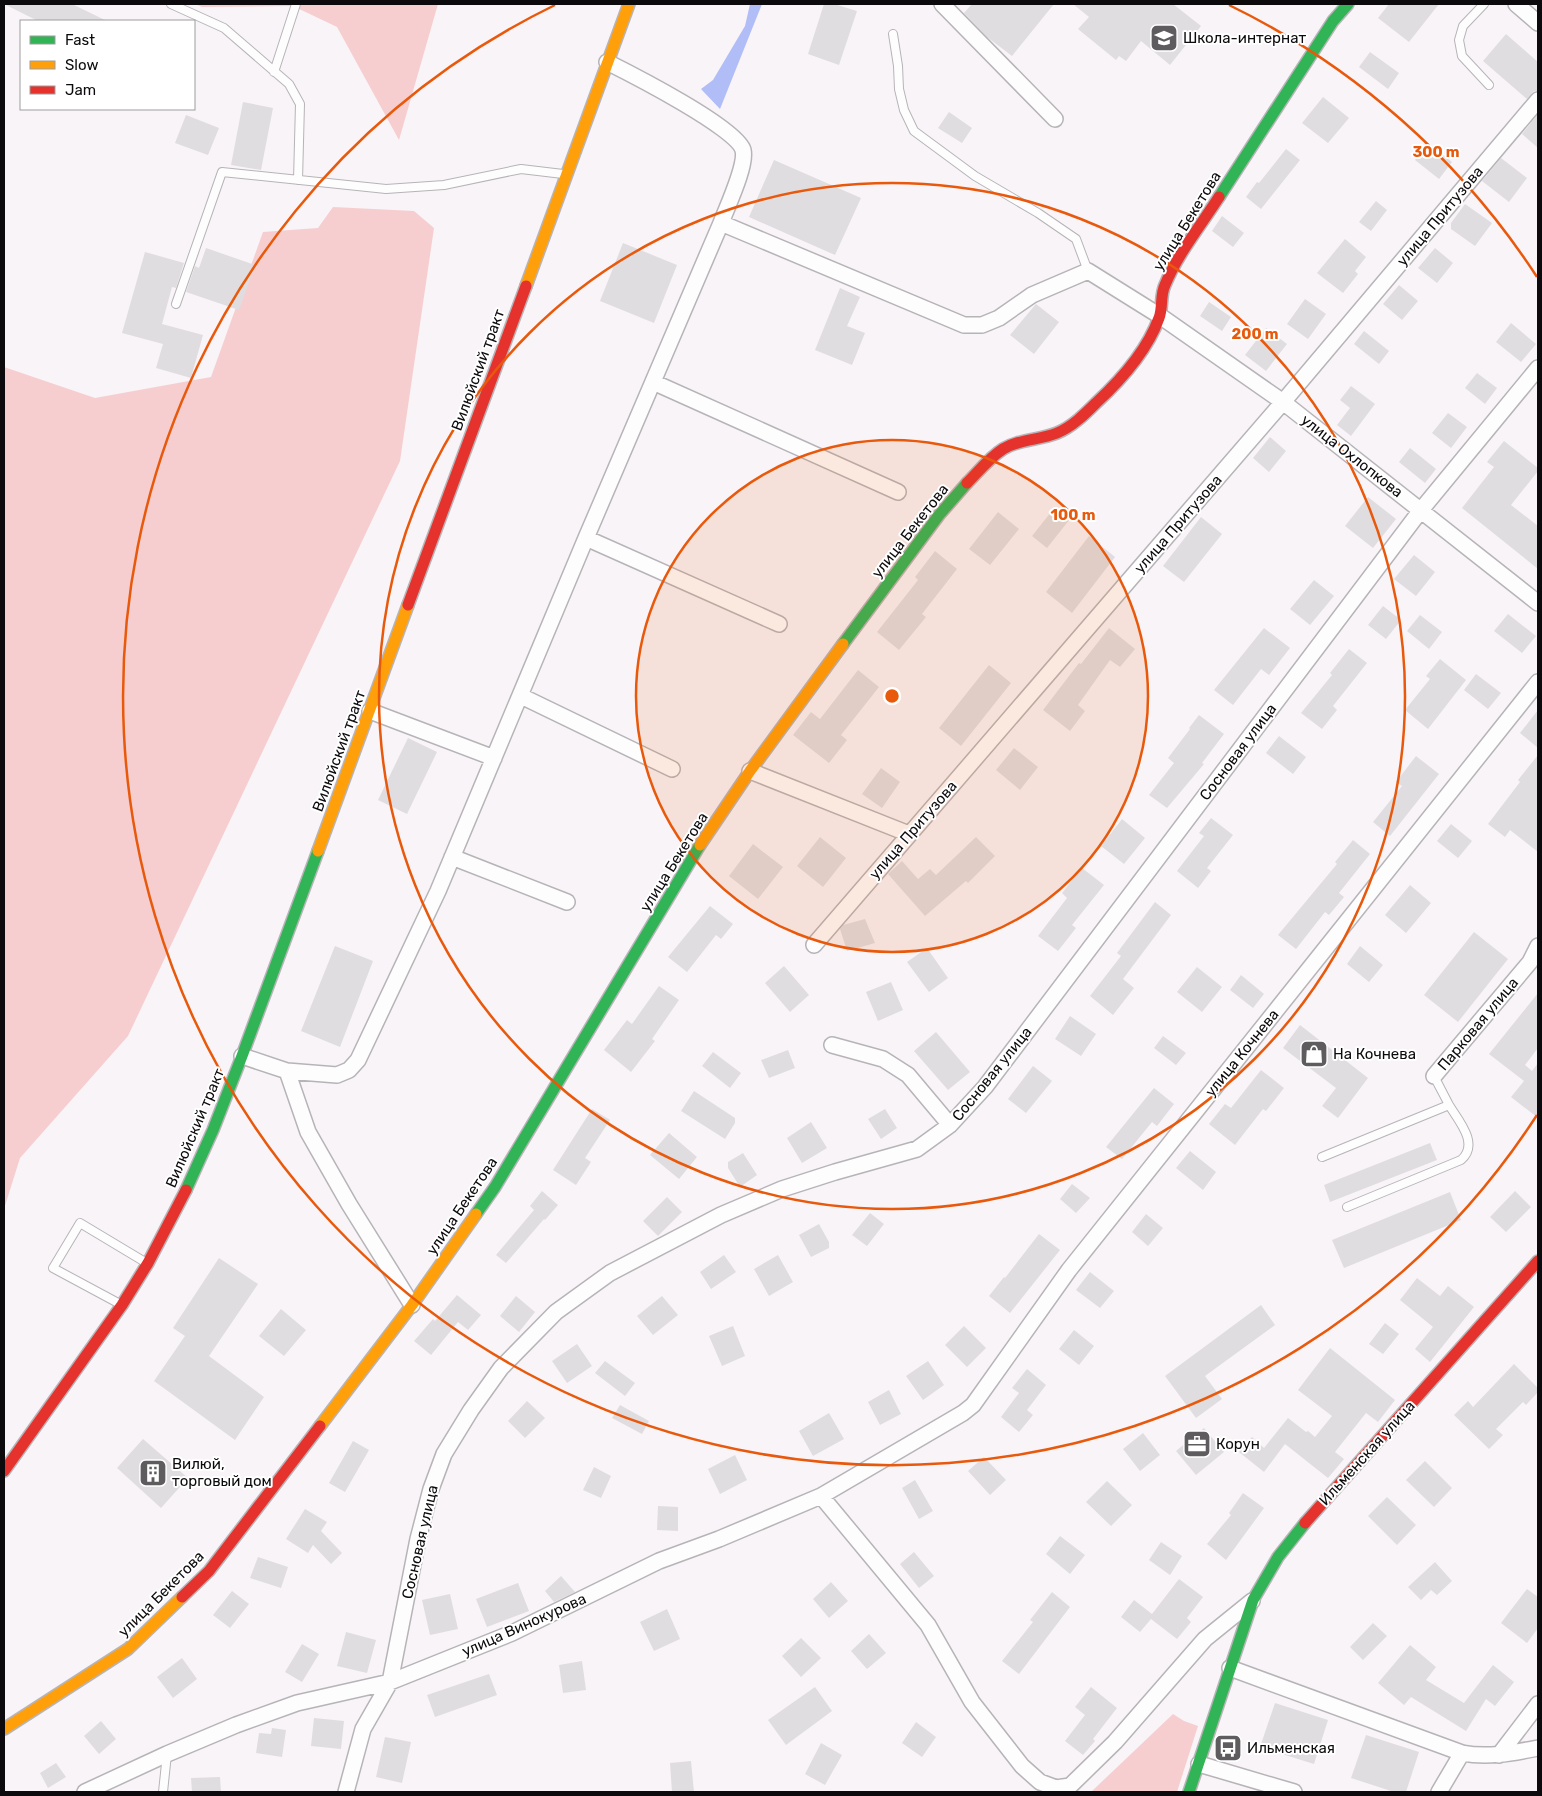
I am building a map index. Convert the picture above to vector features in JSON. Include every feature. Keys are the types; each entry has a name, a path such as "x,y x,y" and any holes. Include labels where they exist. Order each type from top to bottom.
{"main road":[{"name":"Вилюйский тракт","path":"4,1471 122,1305 148,1263 190,1182 242,1056 629,4"},
{"name":"улица Бекетова","path":"4,1729 128,1648 209,1571 412,1305 495,1188 706,836 750,771 909,554 959,491 979,470 1003,449 1021,442 1058,433 1076,422 1098,402 1129,368 1150,340 1160,316 1164,286 1180,257 1333,21 1348,4"},
{"name":"Ильменская улица","path":"1189,1792 1253,1600 1278,1557 1315,1511 1538,1261"}],"street":[{"path":"942,4 1055,119"},
{"path":"1516,4 1538,22"},
{"path":"242,1056 287,1071 337,1074 349,1070 358,1060 434,899 721,223 742,168 744,152 739,142 724,129 648,82 607,62"},
{"name":"улица Притузова","path":"814,945 1283,402 1538,100"},
{"path":"721,223 964,324 982,325 999,318 1032,295 1088,271"},
{"name":"улица Охлопкова","path":"1088,271 1160,316 1283,402 1538,603"},
{"name":"Сосновая улица","path":"346,1792 363,1729 390,1682 418,1539 431,1489 444,1454 471,1410 501,1368 556,1312 610,1273 721,1215 782,1189 917,1149 950,1125 985,1087 1421,510 1538,368"},
{"path":"653,382 898,492"},
{"path":"586,538 779,624"},
{"name":"улица Кочнева","path":"948,1423 973,1404 1069,1270 1538,682"},
{"path":"521,696 672,769"},
{"path":"370,711 494,758"},
{"path":"750,771 909,834"},
{"path":"452,857 567,902"},
{"name":"Парковая улица","path":"1434,1076 1530,962 1538,946"},
{"path":"832,1045 883,1059 908,1075 950,1125"},
{"path":"287,1071 308,1132 349,1204 412,1305"},
{"name":"улица Винокурова","path":"85,1792 236,1725 297,1703 390,1682 512,1633 658,1561 719,1539 822,1496 948,1423"},
{"path":"822,1496 928,1625 972,1702 1022,1766 1040,1782 1056,1788 1070,1786 1116,1742 1205,1639 1253,1600"},
{"path":"1230,1668 1462,1753 1476,1756 1499,1755 1538,1748"},
{"path":"1499,1755 1538,1704"},
{"path":"1439,1792 1462,1753"},
{"path":"1199,1764 1294,1792"}],"lane":[{"path":"171,4 224,28 289,84 300,104 298,180"},
{"path":"274,72 296,4"},
{"path":"1484,4 1463,26 1459,40 1462,56 1488,85"},
{"path":"892,34 898,66 899,89 904,110 914,131 975,176 1038,213 1076,239 1088,271"},
{"path":"176,304 222,172 386,189 444,185 521,169 565,174"},
{"path":"1347,1207 1461,1160 1466,1156 1469,1146 1467,1134 1434,1076"},
{"path":"1322,1157 1449,1105"},
{"path":"122,1305 53,1268 80,1223 148,1263"},
{"path":"163,1792 167,1754"}],"shaded area":[{"path":"195,4 438,4 399,140 337,27 293,6 202,7"},
{"path":"333,207 414,211 434,228 400,461 128,1036 20,1158 4,1209 4,367 95,398 211,377 263,232 318,228"},
{"path":"1173,1714 1184,1721 1198,1726 1177,1792 1091,1792"}],"water":[{"path":"750,4 762,4 720,109 701,89 713,80 745,26"}],"building":[{"path":"4,4 72,4 105,20 36,20"},
{"path":"824,4 834,4 857,11 839,65 808,54"},
{"path":"972,4 1054,4 1012,56 987,37 964,13"},
{"name":"Школа-интернат","path":"1073,4 1173,4 1201,26 1170,65 1141,41 1126,61 1119,56 1116,60 1078,29 1089,17"},
{"path":"1389,4 1439,4 1409,42 1378,18"},
{"path":"1506,34 1538,62 1538,91 1534,91 1527,99 1483,61"},
{"path":"1370,52 1399,73 1388,89 1359,67"},
{"path":"1323,97 1349,118 1328,143 1302,123"},
{"path":"243,102 273,108 261,170 231,165"},
{"path":"949,112 972,128 962,143 938,128"},
{"path":"1538,114 1538,148 1522,134"},
{"path":"186,115 219,128 208,155 175,143"},
{"path":"1428,143 1452,162 1439,179 1415,160"},
{"path":"1286,149 1300,160 1261,209 1246,197"},
{"path":"1501,158 1527,178 1509,202 1482,181"},
{"path":"774,160 861,198 835,255 749,217"},
{"path":"1376,201 1387,210 1371,231 1359,222"},
{"path":"1465,204 1492,223 1475,246 1451,229 1451,223"},
{"path":"1222,216 1244,233 1233,247 1212,231"},
{"path":"1345,239 1366,257 1355,271 1358,274 1343,293 1317,273"},
{"path":"623,243 677,265 654,323 600,301"},
{"path":"206,248 255,265 239,310 186,292 195,266 199,268"},
{"path":"1435,248 1453,263 1437,283 1418,268"},
{"path":"145,252 184,263 176,288 172,287 162,324 203,335 191,378 156,368 163,344 122,333"},
{"path":"1399,285 1418,301 1402,320 1383,304"},
{"path":"840,288 860,297 847,326 865,333 852,365 815,350"},
{"path":"1305,299 1326,314 1308,339 1287,324"},
{"path":"1209,302 1231,317 1222,331 1200,316"},
{"path":"1036,304 1059,322 1034,354 1010,335"},
{"path":"1511,323 1536,344 1521,362 1496,342"},
{"path":"1266,328 1287,344 1266,371 1245,355"},
{"path":"1364,331 1389,351 1379,364 1354,344"},
{"path":"1477,373 1497,388 1485,404 1465,388"},
{"path":"1351,386 1375,404 1351,436 1337,425 1350,408 1340,400"},
{"path":"1448,413 1467,427 1451,448 1432,433"},
{"path":"1270,437 1286,451 1269,472 1253,458"},
{"path":"1504,441 1538,468 1538,471 1511,505 1538,526 1538,569 1462,508 1494,467 1487,462"},
{"path":"1410,448 1436,469 1425,483 1399,462"},
{"path":"1368,497 1396,519 1373,548 1345,526"},
{"path":"1055,507 1070,519 1047,548 1032,536"},
{"path":"998,512 1019,529 990,565 969,549"},
{"path":"1201,517 1222,534 1184,582 1163,566"},
{"path":"1089,536 1115,557 1072,613 1046,592"},
{"path":"935,551 957,569 922,614 926,617 899,650 877,632 918,580 915,577"},
{"path":"1414,555 1435,572 1416,596 1394,579"},
{"path":"1314,580 1334,596 1310,625 1290,609"},
{"path":"1383,606 1401,620 1386,639 1368,625"},
{"path":"1508,614 1536,636 1522,653 1494,631"},
{"path":"1420,615 1442,632 1429,649 1407,631"},
{"path":"1109,628 1135,649 1120,667 1110,660 1078,705 1085,711 1070,731 1043,710"},
{"path":"1264,628 1290,648 1269,675 1261,669 1233,705 1214,690"},
{"path":"1349,649 1367,663 1333,706 1337,710 1322,729 1301,713 1332,675 1330,673"},
{"path":"1440,659 1466,680 1428,729 1405,710 1430,679 1426,676"},
{"path":"989,665 1011,683 961,746 939,728"},
{"path":"858,670 879,687 841,735 847,740 829,763 793,735 811,712 820,719"},
{"path":"1476,674 1501,693 1488,709 1464,690"},
{"path":"1538,710 1538,748 1520,733"},
{"path":"1199,715 1224,734 1202,763 1204,764 1167,808 1149,795 1174,763 1168,758"},
{"path":"1279,736 1306,757 1293,774 1266,753"},
{"path":"408,738 437,752 407,814 378,800"},
{"path":"1014,748 1038,767 1020,790 996,770"},
{"path":"1538,755 1538,852 1510,830 1505,837 1488,824 1520,782 1518,780"},
{"path":"1416,756 1439,774 1390,836 1373,822 1402,786 1396,782"},
{"path":"881,768 900,782 882,808 862,794"},
{"path":"1211,818 1233,835 1207,868 1211,871 1198,888 1177,871 1204,836 1199,833"},
{"path":"1122,819 1145,838 1124,864 1101,846"},
{"path":"1451,824 1472,841 1458,858 1437,841"},
{"path":"820,837 846,858 823,887 797,866"},
{"path":"976,837 995,856 968,883 966,881 925,916 888,874 902,861 918,879 930,869 936,875"},
{"path":"1353,840 1370,854 1339,893 1344,897 1329,915 1325,912 1296,949 1278,935 1337,864 1335,862"},
{"path":"753,844 783,867 758,899 729,876"},
{"path":"1082,868 1104,885 1072,925 1076,928 1058,951 1038,936 1067,898 1062,893"},
{"path":"1410,885 1431,903 1406,933 1385,915"},
{"path":"1155,902 1171,915 1123,979 1134,988 1113,1015 1090,996 1121,956 1117,953"},
{"path":"710,906 733,924 721,939 716,935 687,972 668,957"},
{"path":"865,919 875,943 847,951 840,929 843,925"},
{"path":"1474,932 1508,959 1458,1022 1424,995"},
{"path":"335,946 373,961 340,1047 301,1031"},
{"path":"1360,946 1383,965 1369,982 1347,964"},
{"path":"927,948 948,978 929,992 907,962"},
{"path":"784,966 809,995 790,1012 765,983"},
{"path":"1197,967 1222,987 1202,1012 1177,992"},
{"path":"1241,975 1264,994 1253,1008 1230,990"},
{"path":"891,982 903,1010 878,1021 866,992"},
{"path":"659,986 679,1000 652,1039 655,1041 631,1072 604,1050 627,1020 632,1024"},
{"path":"1538,993 1538,1048 1525,1065 1532,1071 1538,1063 1538,1118 1511,1097 1524,1081 1489,1054"},
{"path":"1070,1016 1096,1034 1081,1056 1055,1039"},
{"path":"1300,1025 1368,1078 1338,1118 1322,1106 1336,1088 1283,1048"},
{"path":"936,1032 970,1072 948,1090 914,1051"},
{"path":"1163,1036 1186,1053 1176,1065 1154,1048"},
{"path":"788,1050 795,1068 769,1078 761,1060"},
{"path":"713,1052 741,1073 730,1088 702,1066"},
{"path":"1033,1066 1052,1081 1026,1113 1008,1099"},
{"path":"1261,1070 1284,1088 1266,1111 1263,1109 1235,1145 1209,1124 1225,1104 1231,1108"},
{"path":"1154,1088 1174,1104 1157,1126 1152,1122 1122,1159 1106,1147"},
{"path":"694,1091 735,1118 735,1123 725,1139 681,1111"},
{"path":"592,1109 610,1120 585,1158 591,1162 576,1185 553,1170"},
{"path":"885,1109 897,1128 881,1139 868,1119"},
{"path":"811,1122 827,1148 802,1163 787,1138"},
{"path":"669,1133 697,1157 679,1179 650,1155"},
{"path":"1430,1143 1437,1160 1330,1202 1324,1185"},
{"path":"1190,1151 1216,1172 1203,1190 1176,1168"},
{"path":"743,1153 757,1175 740,1187 728,1168 728,1162"},
{"path":"1072,1184 1090,1198 1076,1213 1060,1199"},
{"path":"542,1191 558,1205 506,1263 496,1255 534,1210 530,1206"},
{"path":"1515,1191 1531,1207 1506,1232 1490,1217"},
{"path":"1450,1192 1461,1220 1344,1268 1332,1240"},
{"path":"667,1197 682,1212 658,1236 643,1221"},
{"path":"870,1213 884,1224 867,1246 852,1235"},
{"path":"1146,1214 1163,1228 1148,1246 1132,1232"},
{"path":"819,1224 829,1242 829,1248 811,1257 799,1235"},
{"path":"1039,1234 1060,1250 1010,1313 989,1296"},
{"path":"724,1255 736,1272 711,1289 700,1272"},
{"path":"778,1255 793,1282 769,1296 754,1269"},
{"path":"219,1258 258,1284 209,1356 264,1397 235,1440 154,1381 185,1336 173,1328"},
{"path":"1090,1272 1114,1291 1100,1308 1076,1290"},
{"path":"1417,1278 1440,1296 1448,1286 1474,1307 1430,1362 1415,1349 1433,1327 1400,1300"},
{"path":"457,1295 481,1315 468,1330 458,1322 431,1355 414,1341 433,1319 435,1321"},
{"path":"516,1296 535,1312 519,1332 500,1316"},
{"path":"662,1296 678,1315 653,1335 637,1316"},
{"path":"1261,1305 1275,1325 1205,1376 1222,1399 1196,1418 1165,1376"},
{"path":"281,1309 306,1330 284,1356 259,1336"},
{"path":"1385,1323 1399,1334 1383,1354 1369,1344"},
{"path":"733,1326 745,1356 722,1366 709,1336"},
{"path":"964,1326 986,1348 967,1367 945,1345"},
{"path":"1074,1330 1094,1346 1079,1365 1059,1349"},
{"path":"577,1344 592,1366 567,1383 552,1361"},
{"path":"1330,1348 1395,1400 1378,1422 1366,1413 1335,1452 1344,1459 1328,1478 1285,1444 1264,1472 1239,1452 1252,1437 1264,1448 1288,1418 1315,1437 1332,1416 1298,1390"},
{"path":"605,1361 635,1383 625,1396 595,1373"},
{"path":"928,1361 944,1385 923,1400 906,1376"},
{"path":"1514,1364 1538,1388 1538,1392 1526,1405 1523,1402 1496,1429 1503,1435 1489,1449 1454,1415 1468,1401 1473,1407"},
{"path":"1027,1369 1046,1385 1027,1410 1033,1415 1019,1432 1001,1417 1019,1393 1012,1388"},
{"path":"889,1390 901,1414 880,1425 868,1402"},
{"path":"527,1401 545,1418 525,1438 508,1421"},
{"path":"620,1405 649,1421 642,1434 612,1418"},
{"path":"829,1413 844,1439 813,1456 799,1431"},
{"path":"1204,1428 1224,1452 1196,1475 1176,1451"},
{"path":"1143,1433 1160,1455 1140,1471 1123,1449"},
{"name":"Вилюй, торговый дом","path":"143,1439 188,1478 161,1508 117,1468"},
{"path":"353,1441 369,1450 345,1492 329,1483"},
{"path":"735,1455 747,1480 720,1494 708,1469"},
{"path":"984,1457 1006,1480 990,1495 968,1471"},
{"path":"1425,1461 1452,1488 1434,1507 1406,1480"},
{"path":"594,1467 611,1476 601,1498 583,1490"},
{"path":"915,1480 933,1511 919,1519 902,1488"},
{"path":"1107,1481 1132,1505 1111,1526 1086,1502"},
{"path":"1243,1493 1264,1508 1226,1560 1207,1544 1231,1515 1229,1513"},
{"path":"1387,1497 1416,1525 1397,1545 1368,1516"},
{"path":"658,1506 678,1507 678,1531 657,1530"},
{"path":"305,1509 327,1522 321,1531 342,1553 331,1564 313,1545 308,1553 286,1539"},
{"path":"1060,1536 1085,1555 1070,1574 1046,1554"},
{"path":"1161,1542 1182,1556 1170,1575 1149,1560"},
{"path":"914,1552 934,1576 919,1588 900,1564"},
{"path":"258,1557 288,1567 281,1588 250,1578"},
{"path":"1435,1562 1452,1581 1437,1595 1431,1590 1421,1600 1408,1587"},
{"path":"561,1576 575,1592 554,1602 545,1591"},
{"path":"1179,1579 1203,1597 1187,1618 1191,1622 1177,1639 1151,1619 1140,1632 1121,1617 1134,1600 1152,1614"},
{"path":"831,1582 848,1601 829,1618 813,1599"},
{"path":"518,1583 529,1611 487,1627 476,1599"},
{"path":"1527,1589 1538,1597 1538,1628 1527,1643 1501,1623"},
{"path":"232,1591 249,1604 230,1628 213,1615"},
{"path":"1052,1592 1070,1607 1019,1674 1002,1661 1033,1622 1030,1620"},
{"path":"450,1594 458,1629 430,1635 422,1600"},
{"path":"667,1609 680,1639 654,1651 640,1622"},
{"path":"1373,1623 1387,1636 1363,1660 1350,1647"},
{"path":"346,1632 376,1640 367,1673 337,1666"},
{"path":"869,1634 886,1653 867,1669 851,1651"},
{"path":"801,1638 821,1658 801,1677 782,1656"},
{"path":"302,1644 319,1654 302,1682 285,1672"},
{"path":"1410,1645 1436,1667 1426,1680 1464,1703 1493,1665 1514,1682 1495,1706 1486,1699 1466,1731 1411,1697 1404,1705 1378,1683"},
{"path":"182,1658 197,1679 173,1698 157,1677"},
{"path":"582,1661 586,1690 563,1693 559,1665"},
{"path":"489,1674 497,1695 435,1717 427,1695"},
{"path":"815,1687 832,1711 786,1745 768,1720"},
{"path":"1091,1687 1117,1708 1093,1739 1095,1741 1083,1755 1065,1741 1085,1715 1075,1707"},
{"path":"1275,1703 1328,1720 1314,1764 1260,1747"},
{"path":"314,1718 344,1721 341,1749 311,1746"},
{"path":"101,1721 116,1739 99,1754 84,1736"},
{"path":"916,1722 936,1737 922,1757 902,1743"},
{"path":"272,1728 286,1730 282,1757 256,1753 259,1733 271,1734"},
{"path":"1366,1735 1419,1752 1406,1792 1394,1792 1351,1778"},
{"path":"385,1737 411,1742 402,1783 376,1777"},
{"path":"821,1743 842,1755 825,1785 805,1774"},
{"path":"691,1761 694,1792 672,1792 670,1763"},
{"path":"56,1763 66,1777 48,1788 40,1773"},
{"path":"220,1777 221,1792 192,1792 191,1778"}],"traffic: fast":[{"path":"1219,197 1333,21 1348,4"},
{"path":"843,644 939,515 967,483"},
{"path":"476,1214 495,1187 700,845"},
{"path":"186,1190 213,1130 242,1056 318,851"},
{"path":"1189,1792 1253,1600 1278,1557 1305,1523"}],"traffic: slow":[{"path":"526,286 629,4"},
{"path":"318,851 408,605"},
{"path":"700,845 750,771 843,644"},
{"path":"320,1426 412,1305 476,1214"},
{"path":"4,1729 128,1649 182,1597"}],"traffic: jam":[{"path":"967,483 988,461 1003,449 1016,443 1057,433 1073,424 1124,375 1148,342 1154,330 1160,314 1163,289 1170,274 1219,197"},
{"path":"408,605 526,286"},
{"path":"4,1471 122,1305 148,1263 186,1190"},
{"path":"1305,1523 1538,1261"},
{"path":"182,1597 209,1571 320,1426"}],"place":[{"name":"Школа-интернат","path":"1164,38"},
{"name":"На Кочнева","path":"1314,1054"},
{"name":"Корун","path":"1197,1444"},
{"name":"Вилюй, торговый дом","path":"153,1473"},
{"name":"Ильменская","path":"1228,1748"}]}
